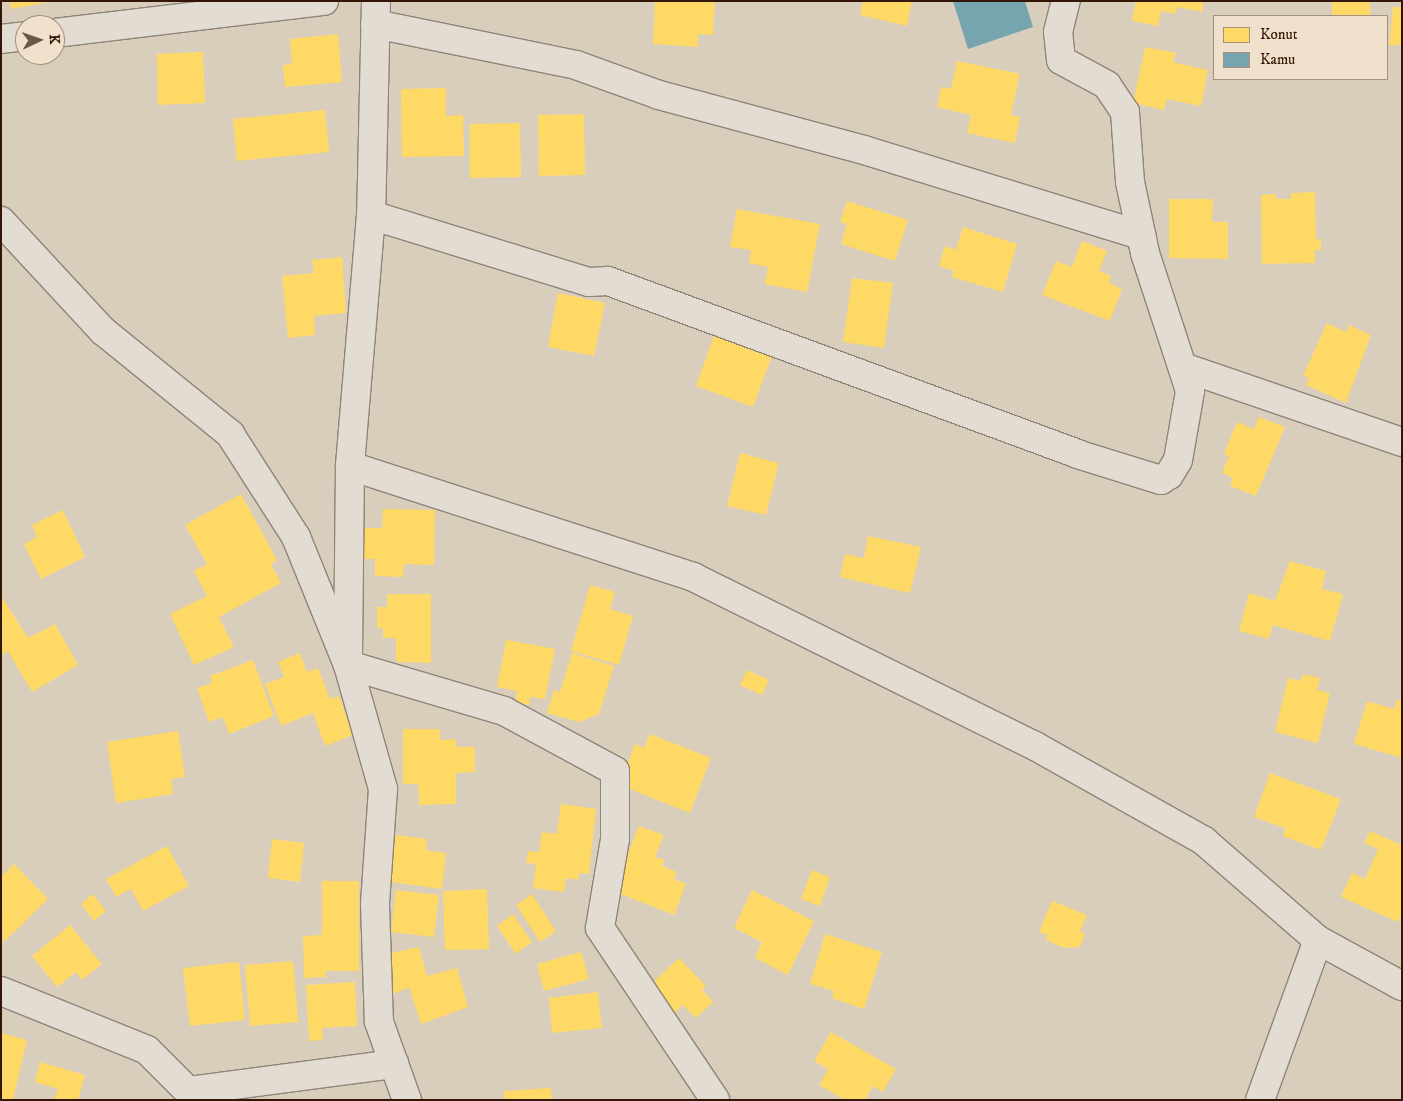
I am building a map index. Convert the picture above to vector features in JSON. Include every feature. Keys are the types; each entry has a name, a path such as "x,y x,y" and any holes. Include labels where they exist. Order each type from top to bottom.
{"street":[{"path":"65,31 324,1"},
{"path":"371,215 589,282 608,281 1077,454 1161,480 1169,475 1178,460 1190,391 1141,235 1130,182 1125,112 1107,85 1061,60 1058,32 1066,1"},
{"path":"348,665 350,466 371,215 375,12 576,65 659,96 864,150 1141,235"},
{"path":"1,39 15,37"},
{"path":"1,221 103,331 230,434 296,537 348,665 383,789 375,904 379,1022 407,1100"},
{"path":"1182,367 1402,442"},
{"path":"350,466 702,581 1035,746 1204,841 1318,940 1402,986"},
{"path":"348,665 504,711 615,771 616,839 600,928 715,1100"},
{"path":"1260,1100 1318,940"},
{"path":"1,991 147,1050 188,1091 394,1064"}],"building: Konut":[{"path":"10,1 48,1 48,2 11,9"},
{"path":"655,1 715,1 713,35 698,34 698,47 653,44"},
{"path":"863,1 912,1 907,26 860,15"},
{"path":"1136,1 1204,1 1202,12 1177,7 1176,14 1161,11 1158,26 1132,21"},
{"path":"1332,1 1370,1 1370,15 1332,15"},
{"path":"1393,7 1402,7 1402,45 1389,45"},
{"path":"338,34 342,82 285,87 283,65 292,64 290,39"},
{"path":"1145,47 1176,53 1173,62 1208,70 1201,106 1167,99 1164,110 1133,103"},
{"path":"203,52 205,103 158,105 157,54"},
{"path":"957,61 1020,74 1011,115 1020,117 1015,143 967,133 971,115 937,107 941,87 951,89"},
{"path":"446,88 446,116 463,115 464,156 402,157 401,89"},
{"path":"325,110 329,152 237,161 233,119"},
{"path":"584,114 585,175 539,176 538,115"},
{"path":"520,123 521,177 470,178 470,124"},
{"path":"1315,192 1316,239 1321,239 1321,250 1315,250 1315,263 1262,264 1261,195 1276,194 1276,199 1291,199 1291,193"},
{"path":"1169,199 1213,199 1212,222 1228,222 1228,259 1169,258"},
{"path":"847,201 908,220 895,261 841,244 847,224 840,222"},
{"path":"737,209 820,224 807,292 765,284 768,267 749,263 751,250 730,247"},
{"path":"963,227 1017,244 1003,292 952,277 954,271 939,266 945,246 956,250"},
{"path":"1082,241 1107,251 1099,271 1111,276 1109,283 1122,289 1110,321 1042,295 1056,261 1072,267"},
{"path":"342,257 346,313 314,316 315,335 288,338 282,276 314,273 312,260"},
{"path":"852,278 893,283 884,348 843,342"},
{"path":"558,293 605,303 594,356 548,347"},
{"path":"1327,323 1346,332 1349,325 1371,335 1346,403 1306,385 1309,378 1303,376"},
{"path":"717,327 775,348 753,407 696,386"},
{"path":"1259,417 1285,427 1256,496 1230,486 1233,478 1222,473 1229,456 1224,454 1237,422 1254,429"},
{"path":"740,453 779,463 766,515 727,506"},
{"path":"241,494 277,560 271,564 281,583 219,617 234,647 194,665 170,614 207,596 194,571 207,564 185,525"},
{"path":"383,509 435,510 434,565 404,564 403,577 375,576 375,559 361,559 361,528 382,528"},
{"path":"63,510 85,557 41,579 24,544 37,537 32,525"},
{"path":"868,536 921,547 910,593 840,577 845,554 864,558"},
{"path":"1290,561 1326,571 1322,589 1343,594 1330,641 1273,625 1269,639 1239,631 1249,593 1275,601"},
{"path":"590,585 615,592 610,609 633,616 619,665 571,651"},
{"path":"387,594 431,594 431,663 396,662 396,638 383,638 383,628 377,628 377,607 387,607"},
{"path":"1,596 28,638 55,624 78,665 32,692 8,651 1,655"},
{"path":"506,640 555,649 545,699 530,697 529,705 515,702 517,691 497,687"},
{"path":"300,653 307,672 318,668 330,699 339,696 353,735 325,746 313,713 281,726 265,684 284,677 278,662"},
{"path":"572,653 614,666 599,714 579,722 547,713 554,690 560,692"},
{"path":"253,660 274,716 229,734 223,717 209,722 197,688 212,683 210,676"},
{"path":"747,670 769,680 762,695 740,685"},
{"path":"1303,674 1320,678 1317,690 1330,693 1318,743 1275,732 1288,678 1301,681"},
{"path":"1396,700 1402,701 1402,758 1354,744 1367,701 1394,709"},
{"path":"403,729 440,729 440,740 456,739 456,747 475,747 475,772 456,773 456,804 419,805 418,784 403,784"},
{"path":"178,731 185,777 171,779 173,794 116,803 107,742"},
{"path":"650,734 711,758 690,813 627,788 629,783 621,780 635,744 644,748"},
{"path":"1270,773 1341,799 1321,850 1283,836 1285,828 1254,817"},
{"path":"561,804 596,809 589,874 579,873 578,880 566,878 564,892 533,888 536,864 526,863 528,851 539,852 542,832 557,834"},
{"path":"639,826 664,835 655,857 665,860 662,866 677,872 674,879 686,884 674,915 613,891"},
{"path":"1370,831 1402,845 1402,914 1398,922 1341,897 1352,873 1365,879 1378,849 1364,843"},
{"path":"396,835 427,839 426,850 446,853 442,889 390,882"},
{"path":"272,839 304,843 300,882 268,878"},
{"path":"167,846 189,886 143,911 131,889 116,897 106,879"},
{"path":"14,864 48,899 3,943 1,877"},
{"path":"812,870 830,877 820,906 801,899"},
{"path":"322,881 359,881 359,971 326,971 326,977 304,978 303,936 322,935"},
{"path":"487,889 489,949 445,950 443,891"},
{"path":"396,890 439,895 434,937 391,932"},
{"path":"752,890 814,921 788,975 755,958 762,942 734,928"},
{"path":"93,894 106,911 94,921 81,904"},
{"path":"532,894 556,931 540,942 516,905"},
{"path":"1052,901 1087,915 1080,932 1085,934 1080,947 1064,948 1046,940 1048,935 1039,932"},
{"path":"513,914 532,942 516,954 497,926"},
{"path":"70,925 102,964 82,980 76,972 57,987 32,956"},
{"path":"825,934 882,952 864,1009 832,998 834,991 810,984"},
{"path":"419,947 427,976 457,968 468,1007 421,1024 409,987 393,994 391,953"},
{"path":"581,952 589,979 544,991 537,964"},
{"path":"679,958 706,986 702,990 713,1002 696,1018 683,1005 672,1015 656,998 661,992 652,983"},
{"path":"293,961 298,1022 250,1026 245,965"},
{"path":"239,962 245,1020 190,1026 183,968"},
{"path":"355,982 357,1026 322,1028 323,1040 309,1041 306,985"},
{"path":"598,992 602,1028 552,1033 549,998"},
{"path":"831,1032 896,1069 883,1092 873,1086 865,1100 845,1100 819,1085 828,1069 814,1061"},
{"path":"1,1033 27,1040 13,1100 1,1100"},
{"path":"40,1062 85,1075 78,1100 54,1100 58,1089 35,1082"},
{"path":"551,1088 552,1100 505,1100 504,1091"}],"building: Kamu":[{"path":"953,1 1025,1 1033,27 968,49"}]}
